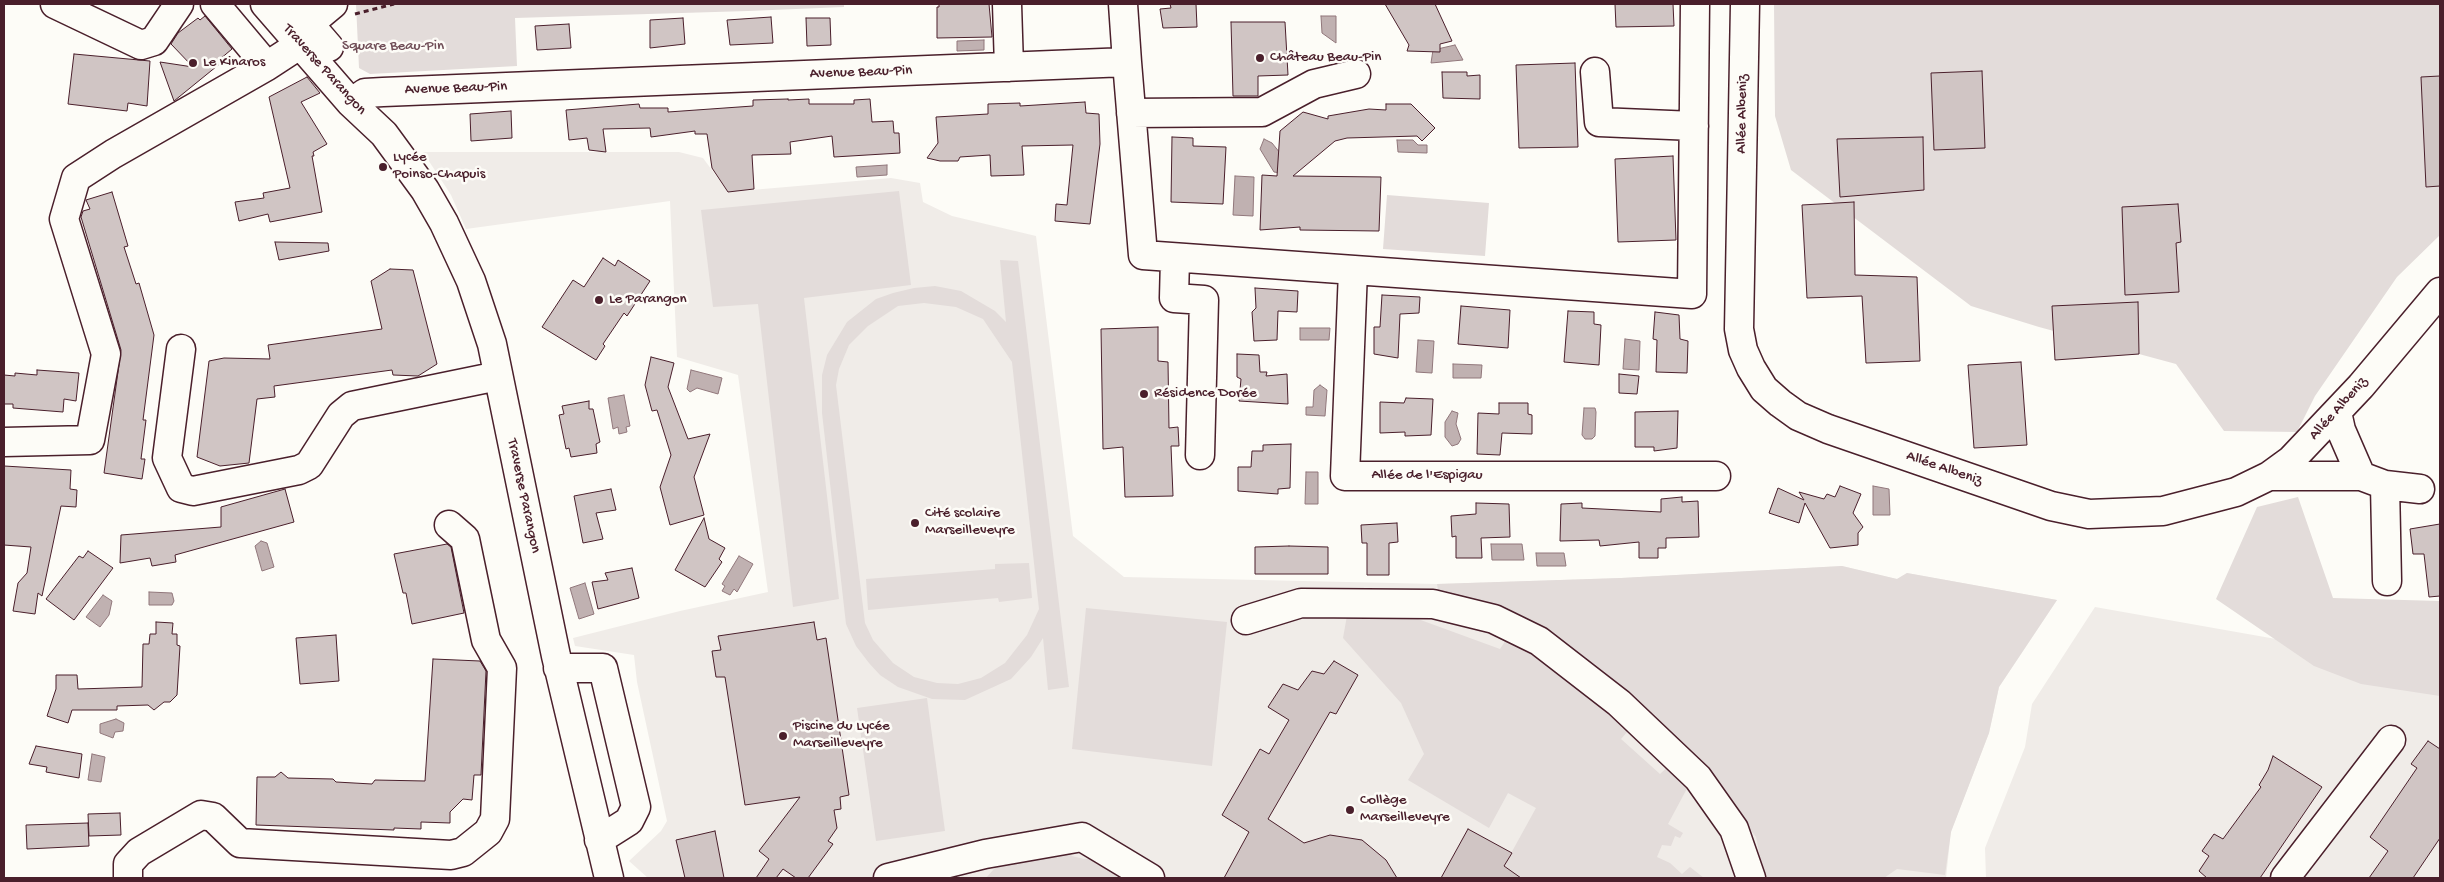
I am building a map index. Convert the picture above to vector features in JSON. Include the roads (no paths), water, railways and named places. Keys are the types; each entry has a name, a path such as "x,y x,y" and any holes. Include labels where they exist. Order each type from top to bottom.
{"street":[{"path":"55,4 141,45 154,40 178,4"},
{"path":"215,4 267,66"},
{"name":"Traverse Parangon","path":"265,4 309,34"},
{"name":"Traverse Parangon","path":"292,4 309,34 425,190 444,223 471,281 492,344 558,668 609,878"},
{"path":"1007,4 1009,67"},
{"path":"1123,4 1143,255 1692,294 1696,4"},
{"name":"Allée Albeniz","path":"1745,4 1739,329 1743,350 1764,389 1798,416 1828,429 2051,506 2089,514 2163,511 2236,492 2269,476 2291,460 2338,412 2440,292"},
{"path":"4,442 90,440 106,354 64,219 76,178 113,154 267,66 345,8"},
{"name":"Avenue Beau-Pin","path":"358,98 1127,62"},
{"path":"1595,72 1599,122 1694,126"},
{"path":"1131,112 1262,112 1314,84 1356,74"},
{"path":"1142,238 1693,278"},
{"path":"1186,259 1174,298 1204,300 1200,455"},
{"name":"Allée de l'Espigau","path":"1353,270 1345,476 1716,476"},
{"path":"181,349 167,458 181,488 193,491 299,470 309,465 342,415 352,406 498,376"},
{"path":"2338,412 2341,430 2373,480 2387,581"},
{"path":"2269,476 2373,480 2420,489"},
{"path":"128,878 128,864 139,852 201,815 213,817 240,843 249,844 451,855 463,852 488,832 494,819 502,668 486,640 465,539 456,529 449,525"},
{"path":"1246,620 1301,603 1433,604 1494,619 1539,641 1619,703 1698,778 1734,829 1750,878"},
{"path":"558,668 603,668 610,696 636,808 629,821 599,840"},
{"path":"2285,878 2390,740"},
{"path":"888,878 985,854 1082,837 1150,878"},
{"path":"970,878 985,854"}],"place":[{"name":"Château Beau-Pin","path":"1260,58"},
{"name":"Le Kinaros","path":"193,63"},
{"name":"Lycée Poinso-Chapuis","path":"383,167"},
{"name":"Le Parangon","path":"599,300"},
{"name":"Résidence Dorée","path":"1144,394"},
{"name":"Cité scolaire Marseilleveyre","path":"915,523"},
{"name":"Piscine du Lycée Marseilleveyre","path":"783,736"},
{"name":"Collège Marseilleveyre","path":"1350,810"}],"park label":[{"name":"Square Beau-Pin","path":"393,47"}]}
